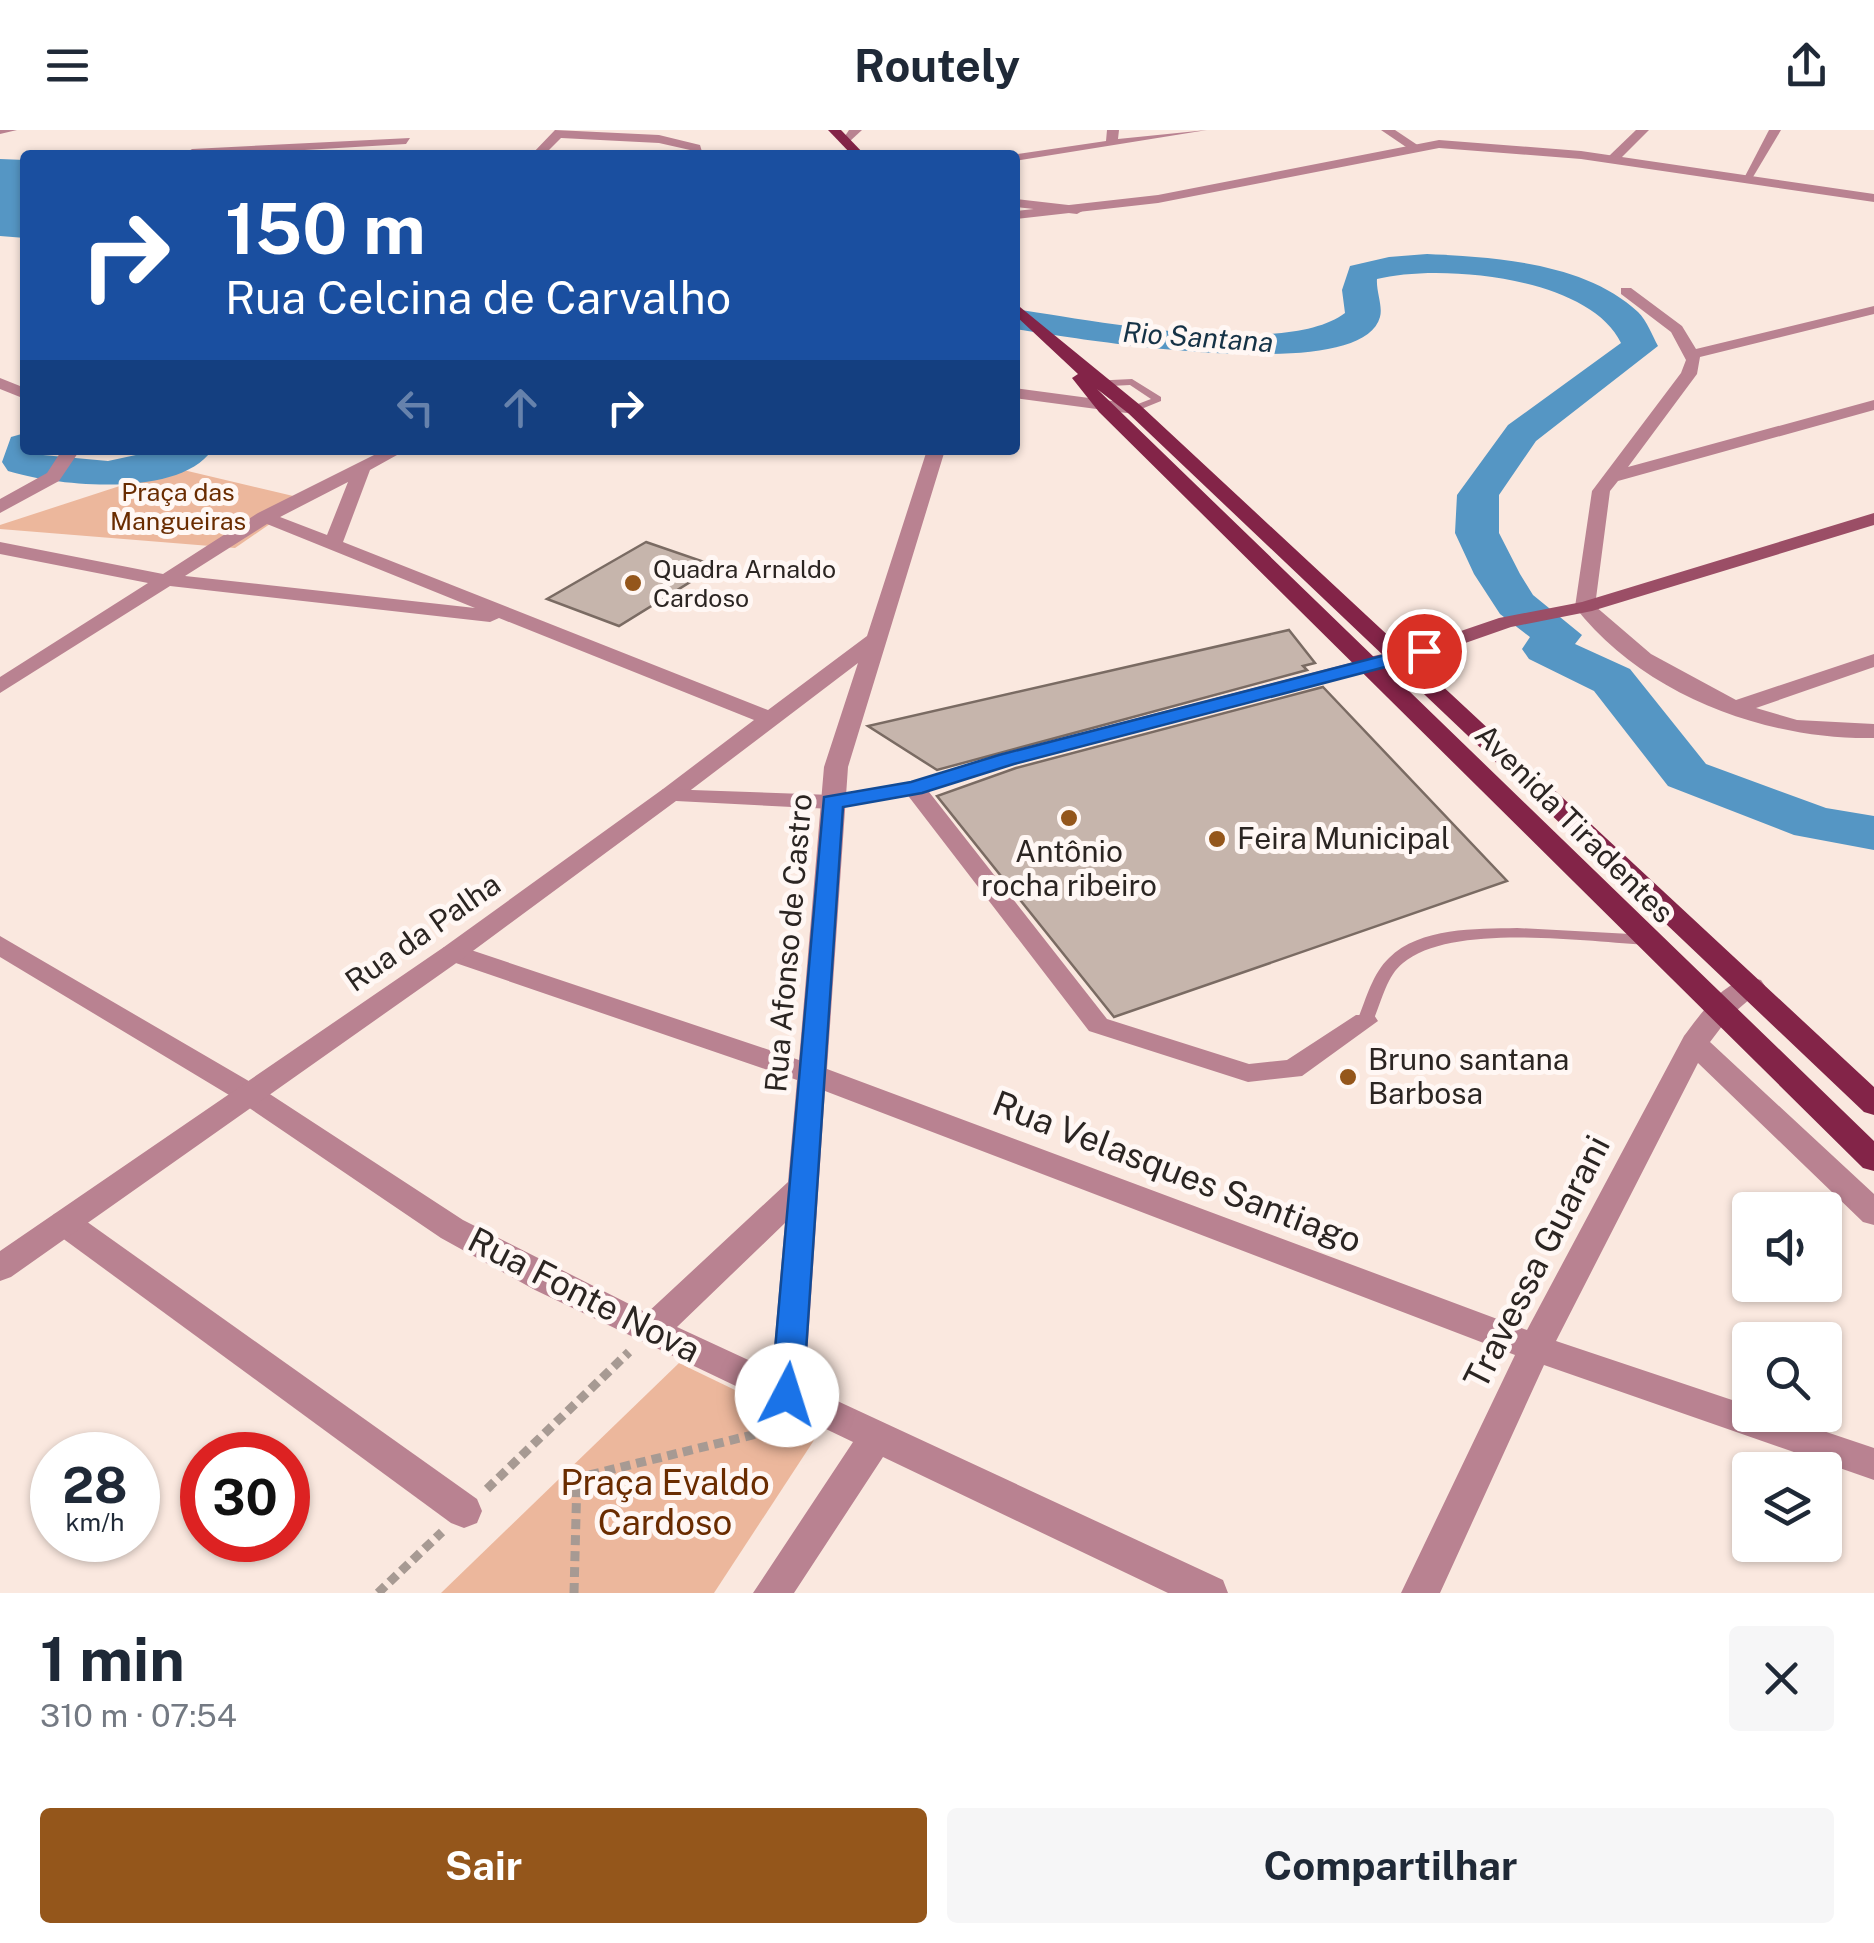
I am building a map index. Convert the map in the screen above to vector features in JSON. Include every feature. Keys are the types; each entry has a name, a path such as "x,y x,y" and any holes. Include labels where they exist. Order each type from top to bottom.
{"main road":[{"path":"834,130 854,150"},
{"name":"Avenida Tiradentes","path":"1020,312 1095,384 1104,408 1874,1160"},
{"path":"1095,384 1134,409 1874,1104"},
{"path":"1370,664 1506,622 1585,608 1874,519"}],"street":[{"path":"0,131 11,130"},
{"path":"397,150 418,130"},
{"path":"845,140 856,130"},
{"path":"1111,144 1113,130"},
{"path":"1020,156 1201,130"},
{"path":"1387,130 1413,146"},
{"path":"1612,159 1643,130"},
{"path":"1746,179 1775,130"},
{"path":"542,150 560,132 675,141 696,150"},
{"path":"265,150 406,140"},
{"path":"1056,140 1071,150"},
{"path":"1020,215 1077,210 1280,176 1413,146 1516,148 1874,198"},
{"path":"1020,204 1077,210"},
{"path":"1626,291 1678,330 1693,354 1690,374 1608,478 1596,507 1585,608 1609,634 1646,662 1738,708 1796,727 1840,733 1874,731"},
{"path":"1693,354 1874,310"},
{"path":"1020,395 1134,409"},
{"path":"1608,478 1874,406"},
{"path":"1844,414 1874,428"},
{"path":"0,507 54,477 67,455"},
{"path":"0,686 265,517 388,455"},
{"name":"Rua Afonso de Castro","path":"787,1395 836,767 934,455"},
{"path":"333,544 362,469"},
{"path":"265,517 770,720"},
{"path":"0,548 165,580 526,620"},
{"name":"Rua da Palha","path":"0,1268 453,953 876,640"},
{"path":"1738,708 1874,660"},
{"path":"672,794 832,802 914,788 1006,759 1370,664"},
{"path":"914,788 1098,1025 1248,1074 1294,1068 1365,1021"},
{"name":"Rua Fonte Nova","path":"0,945 250,1094 452,1229 651,1330 1209,1593"},
{"name":"Rua Velasques Santiago","path":"453,953 810,1074 1535,1348 1874,1464"},
{"name":"Travessa Guarani","path":"1420,1593 1535,1348 1694,1043 1720,1010 1751,986"},
{"path":"1694,1043 1874,1213"},
{"path":"651,1330 804,1185"},
{"path":"65,1223 464,1511"},
{"path":"772,1593 878,1434"}],"lane":[{"path":"1365,1021 1394,960 1433,939 1508,936 1649,940"}],"path":[{"path":"378,1593 651,1330"},
{"path":"574,1593 577,1478 831,1415"}],"green space":[{"name":"Praça das Mangueiras","path":"175,468 306,499 235,548 0,529 0,525"},
{"name":"Praça Evaldo Cardoso","path":"679,1363 820,1431 714,1593 441,1593"}],"water":[{"path":"0,159 20,160 20,238 0,236"}],"building":[{"name":"Quadra Arnaldo Cardoso","path":"646,542 716,566 619,626 547,599"},
{"path":"1289,630 1315,663 1303,666 1307,670 937,770 868,726"},
{"name":"Feira Municipal","path":"1323,687 1507,881 1114,1017 937,796 1016,768"}],"waterway":[{"name":"Rio Santana","path":"1020,320 1200,342 1303,342 1341,333 1363,316 1359,290 1362,273 1389,266 1427,264 1518,273 1562,284 1600,300 1627,321 1640,346 1522,433 1478,495 1477,533 1497,574 1516,604 1558,635 1546,649 1612,680 1687,775 1814,823 1874,833"},
{"name":"Rio Santana","path":"23,455 22,462 86,474 130,471 181,455"}],"place":[{"name":"Quadra Arnaldo Cardoso","path":"633,583"},
{"name":"Antônio rocha ribeiro","path":"1069,818"},
{"name":"Feira Municipal","path":"1217,839"},
{"name":"Bruno santana Barbosa","path":"1348,1077"}],"route":[{"path":"787,1395 832,802 914,788 1006,759 1424,651"}]}
